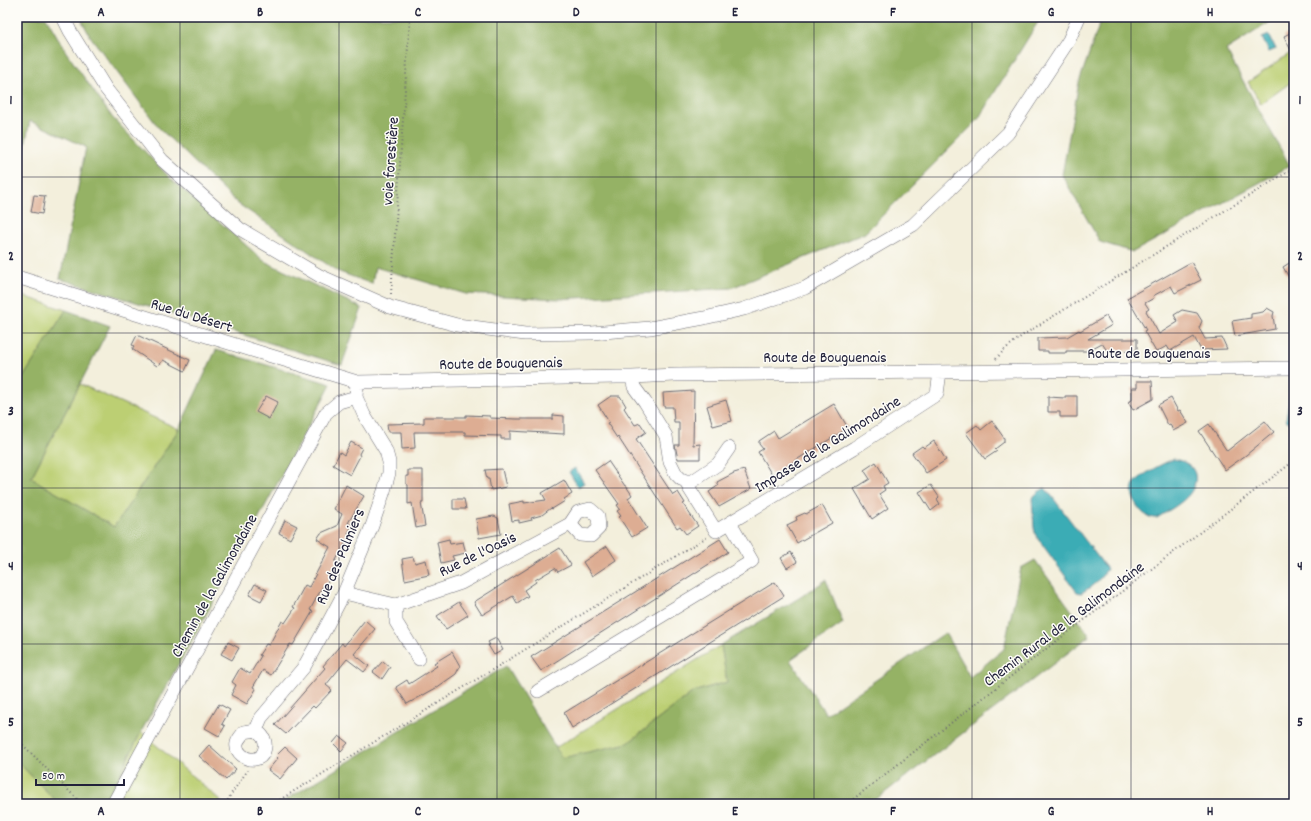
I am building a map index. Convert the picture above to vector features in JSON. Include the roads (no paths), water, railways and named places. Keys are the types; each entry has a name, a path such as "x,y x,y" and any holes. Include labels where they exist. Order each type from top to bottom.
{"street":[{"path":"63,17 106,89 162,160 240,229 320,276 390,307 457,325 525,334 592,333 650,328 744,310 805,288 913,225 1008,133 1069,40 1079,17"},
{"name":"Rue du Désert","path":"17,277 357,382"},
{"name":"Route de Bouguenais","path":"357,382 675,375 1294,368"},
{"name":"Impasse de la Galimondaine","path":"686,481 716,531 854,448 937,394 940,372"},
{"path":"632,377 634,387 666,436 670,462 676,474 681,479 693,481 718,464 729,448"},
{"name":"Rue des Palmiers","path":"256,730 261,718 304,667 344,593 372,526 389,473 389,462 386,451 364,415 356,397 357,382"},
{"name":"Chemin de la Galimondaine","path":"114,804 326,413 339,402 356,397"},
{"path":"538,691 752,561 730,523"},
{"name":"Rue de l'Oasis","path":"396,606 460,583 570,524"},
{"path":"344,593 396,606 396,622 419,660"},
{"path":"256,730 264,737 266,747 262,755 255,760 245,758 239,752 237,747 238,741 244,732 256,730"}],"water":[{"path":"1269,35 1276,49 1269,52 1262,38"},
{"path":"1294,393 1293,425 1286,420 1290,394"},
{"path":"1174,459 1187,464 1194,471 1195,482 1193,489 1189,495 1177,505 1157,518 1152,518 1142,512 1138,507 1132,489 1134,484 1146,473"},
{"path":"575,468 584,483 578,487 569,472"},
{"path":"1045,488 1107,569 1096,582 1081,593 1077,592 1036,536 1032,498"}]}
